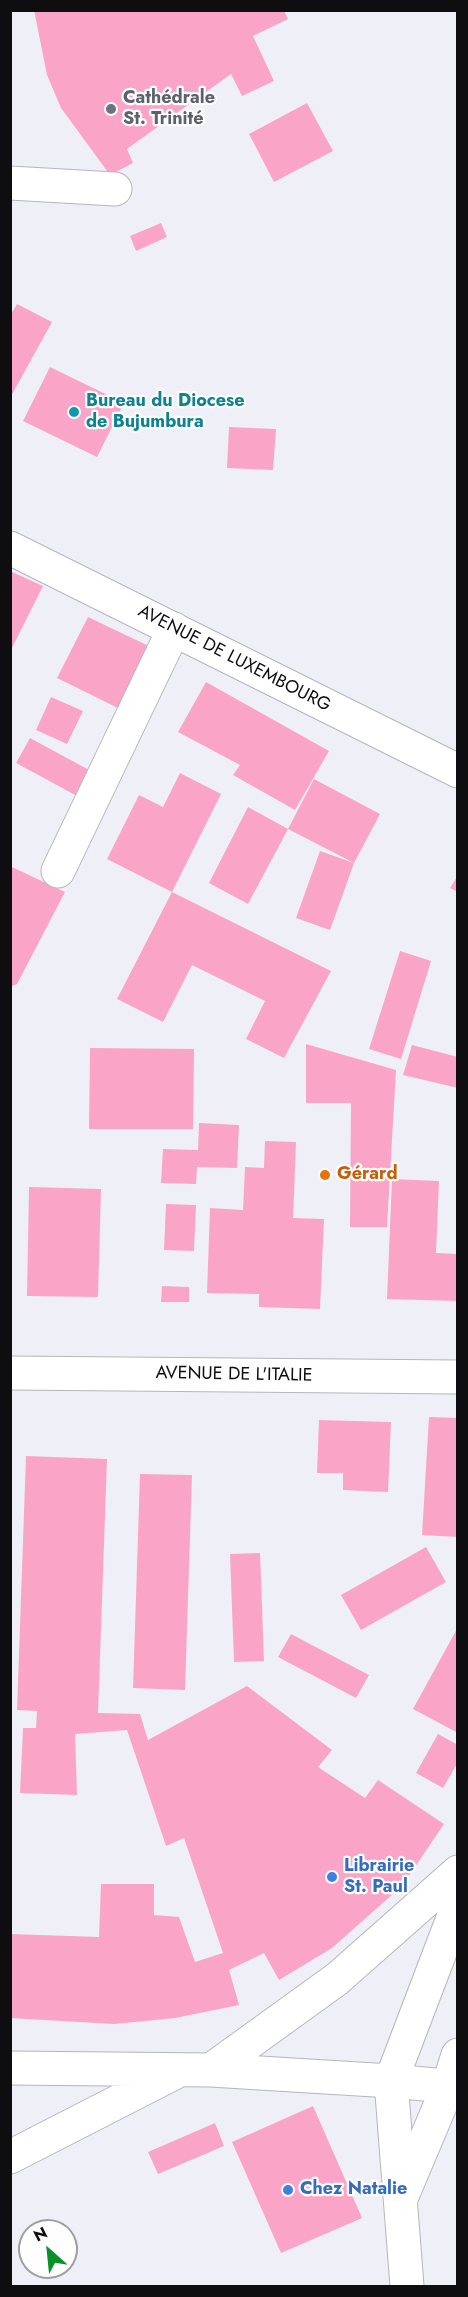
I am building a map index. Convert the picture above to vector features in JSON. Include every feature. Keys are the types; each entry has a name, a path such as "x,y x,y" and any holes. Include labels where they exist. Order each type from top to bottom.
{"street":[{"path":"10,183 115,189"},
{"name":"AVENUE DE LUXEMBOURG","path":"10,548 458,771"},
{"path":"58,871 174,629"},
{"name":"AVENUE DE L'ITALIE","path":"10,1373 458,1377"},
{"path":"212,2070 337,1979 458,1872"},
{"path":"407,2286 391,2081 458,1905"},
{"path":"399,2203 453,2087 458,2055"},
{"path":"10,2068 212,2070 453,2087"},
{"path":"10,2157 179,2071"}],"building":[{"path":"34,10 284,10 288,19 253,36 274,81 242,96 231,74 127,149 133,163 110,175 61,108 47,75"},
{"path":"307,103 333,151 274,182 249,134"},
{"path":"161,223 167,237 136,251 130,236"},
{"path":"17,304 52,322 10,398 10,316"},
{"name":"Bureau du Diocese de Bujumbura","path":"50,367 124,403 97,457 23,421"},
{"path":"229,427 276,429 273,470 227,468"},
{"path":"10,571 43,586 10,652"},
{"path":"88,617 153,648 122,710 57,678"},
{"path":"206,682 329,751 295,810 233,775 240,765 178,732"},
{"path":"51,697 83,711 67,744 36,730"},
{"path":"30,738 91,771 77,796 16,763"},
{"path":"180,773 221,794 172,892 107,859 139,795 163,807"},
{"path":"314,779 380,814 354,863 288,829"},
{"path":"248,807 288,829 248,904 209,883"},
{"path":"320,851 354,863 330,930 296,918"},
{"path":"10,866 65,892 17,984 10,987"},
{"path":"458,875 458,892 450,888"},
{"path":"172,892 331,971 284,1058 246,1039 265,1001 192,965 163,1022 117,999"},
{"path":"400,951 431,961 401,1059 369,1049"},
{"path":"306,1044 396,1070 387,1227 350,1227 351,1103 306,1103"},
{"path":"412,1045 458,1057 458,1088 403,1075"},
{"path":"90,1048 194,1049 193,1129 89,1129"},
{"path":"199,1123 239,1125 237,1168 197,1167 196,1184 161,1183 163,1149 198,1150"},
{"path":"265,1141 296,1142 293,1218 324,1219 320,1309 259,1307 259,1294 207,1293 210,1208 243,1210 245,1167 264,1168"},
{"path":"392,1179 439,1181 436,1253 458,1254 458,1301 387,1299"},
{"path":"29,1187 101,1189 98,1297 27,1296"},
{"path":"166,1204 196,1205 194,1251 164,1250"},
{"path":"162,1286 189,1287 189,1302 161,1302"},
{"path":"429,1417 458,1418 458,1537 422,1535"},
{"path":"319,1420 391,1422 388,1492 343,1490 343,1473 317,1473"},
{"path":"26,1456 107,1459 98,1713 140,1714 148,1740 247,1686 332,1750 318,1767 365,1798 378,1780 444,1824 402,1886 332,1948 279,1980 264,1953 229,1970 239,2005 175,2018 114,2024 10,2018 10,1934 99,1937 101,1884 154,1884 154,1915 179,1917 195,1962 223,1953 184,1838 166,1846 127,1730 75,1734 77,1795 20,1793 23,1728 36,1728 37,1711 17,1710"},
{"path":"140,1474 192,1475 185,1690 133,1688"},
{"path":"426,1547 446,1582 361,1630 341,1595"},
{"path":"260,1553 264,1661 234,1662 230,1554"},
{"path":"458,1627 458,1733 413,1709"},
{"path":"291,1634 369,1675 356,1698 278,1657"},
{"path":"438,1734 458,1745 458,1762 443,1788 416,1773"},
{"path":"313,2106 362,2218 281,2253 232,2142"},
{"path":"215,2123 224,2146 158,2174 148,2152"}],"place":[{"name":"Cathédrale St. Trinité","path":"111,109"},
{"name":"Bureau du Diocese de Bujumbura","path":"74,412"},
{"name":"Gérard","path":"325,1175"},
{"name":"Librairie St. Paul","path":"332,1877"},
{"name":"Chez Natalie","path":"288,2190"}]}
